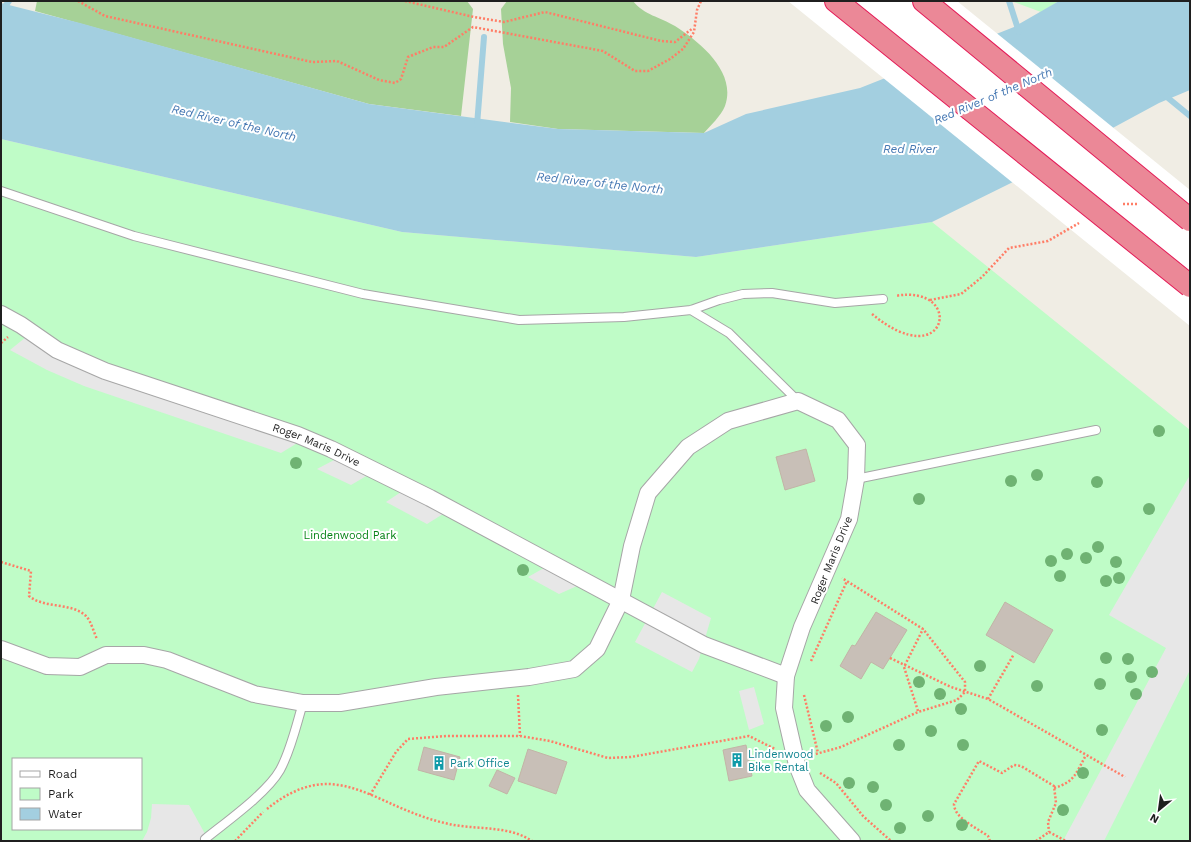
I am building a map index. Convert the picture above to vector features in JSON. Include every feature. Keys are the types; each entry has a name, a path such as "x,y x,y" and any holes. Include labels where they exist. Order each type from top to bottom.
{"highway":[{"path":"836,1 1190,286"},
{"path":"924,1 1190,220"}],"street":[{"name":"Roger Maris Drive","path":"1,314 21,325 57,350 105,371 298,435 331,449 430,498 704,645 786,676"},
{"name":"Roger Maris Drive","path":"798,401 838,420 858,444 856,479 849,519 802,627 786,676 784,708 796,758 807,790 852,841"},
{"path":"1,649 47,666 80,667 106,655 144,655 167,660 254,694 303,704 340,703 462,683 517,679 574,669 597,649 621,600 632,546 648,493 688,447 728,422 798,401"}],"lane":[{"path":"1,191 134,236 363,294 519,320 624,317 691,310 719,300 743,294 772,294 835,303 883,299"},
{"path":"691,310 729,333 798,401"},
{"path":"856,479 1096,430"},
{"path":"206,841 205,839 260,792 279,772 289,749 303,704"}],"path":[{"path":"78,1 105,16 312,62 337,61 379,80 395,83 400,78 408,58 433,47 444,47 474,27 604,51 635,71 648,71 670,59 683,49 694,32 693,27 701,1"},
{"path":"405,1 474,17 504,22 545,12 668,41 679,40 693,27"},
{"path":"1120,204 1143,204"},
{"path":"883,299 907,294 930,300 961,294 982,277 1008,248 1048,241 1081,222"},
{"path":"858,302 883,323 906,334 919,337 934,332 940,323 939,310 930,300"},
{"path":"1,562 31,571 29,596 35,601 76,610 86,616 106,655"},
{"path":"828,570 923,629 965,682 966,692"},
{"path":"809,665 816,654 847,581"},
{"path":"918,712 904,663 923,629"},
{"path":"988,699 1014,654"},
{"path":"890,658 904,663 951,687 988,699 1125,777"},
{"path":"517,679 520,736"},
{"path":"804,692 818,754"},
{"path":"796,758 818,754 841,747 918,712 957,700 966,692"},
{"path":"370,794 396,752 408,739 446,736 520,736 550,741 608,758 631,757 749,736 796,758 836,783 863,816 891,841"},
{"path":"1054,788 1068,784 1071,781 1086,755"},
{"path":"990,841 988,836 957,814 954,809 954,804 978,761 1002,774 1014,765 1021,766 1054,786 1056,803 1048,822 1049,832"},
{"path":"235,841 278,799 298,789 327,784 370,794 426,818 475,829 510,831 532,841"},
{"path":"1036,841 1049,832"},
{"path":"1049,832 1066,841"}],"green space":[{"path":"37,1 467,1 473,9 461,116 369,104 35,11"},
{"path":"507,1 633,1 642,10 675,26 695,40 714,59 726,81 727,93 725,106 718,117 704,133 558,129 510,122 511,88 503,44 501,9"},
{"path":"1011,1 1059,1 1041,12"},
{"name":"Lindenwood Park","path":"1,139 402,232 696,257 932,222 1190,430 1190,841 1,841"}],"shaded area":[{"path":"26,337 299,442 281,453 84,386 47,370 10,350"},
{"path":"336,459 368,475 351,485 317,469"},
{"path":"1190,475 1190,670 1104,841 1063,841 1166,648 1109,615"},
{"path":"401,492 443,514 427,524 386,502"},
{"path":"544,568 577,586 559,594 528,577"},
{"path":"662,592 711,618 699,659 692,672 635,642"},
{"path":"754,687 764,724 749,730 739,691"},
{"path":"152,804 189,805 209,841 142,841 147,832 151,818"}],"water":[{"name":"Red River","path":"1059,1 1190,1 1190,90 1159,103 1011,183 932,222 696,257 402,232 1,139 1,3 80,23 369,104 558,129 704,133 746,114 860,88 1014,27"}],"pier":[{"path":"788,1 957,1 1190,190 1190,326"}],"building":[{"path":"806,449 815,481 785,490 776,457"},
{"path":"1005,602 1053,630 1034,663 986,635"},
{"path":"876,612 907,630 883,669 871,662 861,679 840,666 852,645 855,646"},
{"name":"Lindenwood Bike Rental","path":"746,745 752,776 729,781 723,750"},
{"name":"Park Office","path":"424,747 460,757 454,780 418,770"},
{"path":"528,749 567,762 556,794 518,781"},
{"path":"497,770 515,778 507,794 489,786"}],"waterway":[{"path":"1,12 9,1"},
{"path":"1009,1 1019,32"},
{"path":"477,125 484,37"},
{"path":"1162,93 1190,116"}],"place":[{"name":"Lindenwood Bike Rental","path":"737,760"},
{"name":"Park Office","path":"439,763"}],"water label":[{"name":"Red River of the North","path":"993,96"},
{"name":"Red River of the North","path":"234,123"},
{"name":"Red River of the North","path":"600,183"}]}
